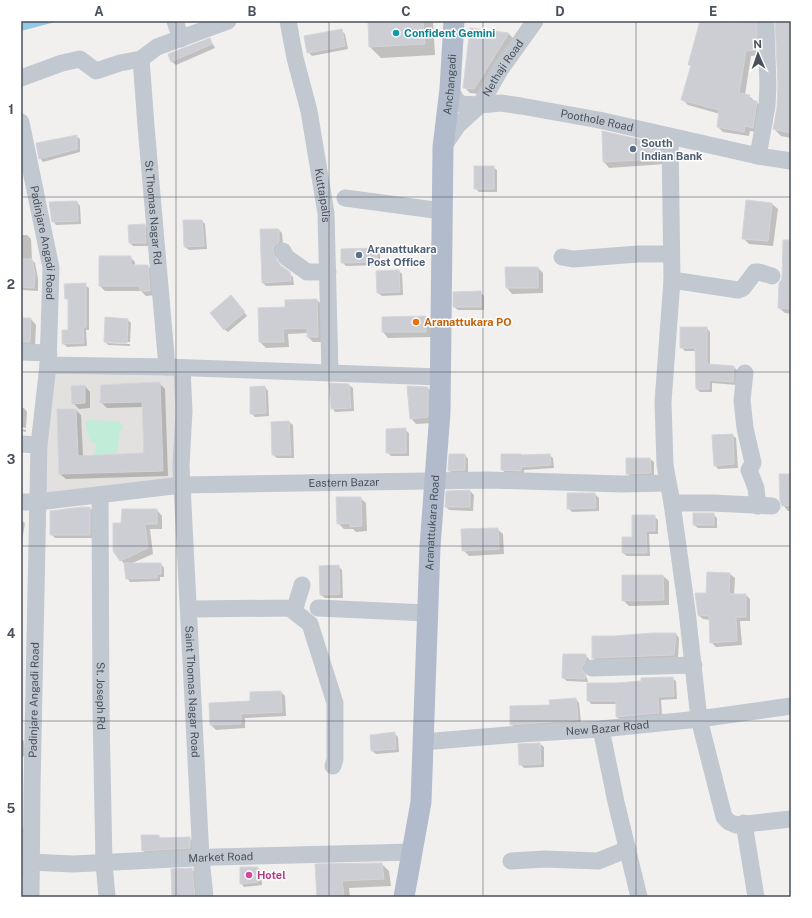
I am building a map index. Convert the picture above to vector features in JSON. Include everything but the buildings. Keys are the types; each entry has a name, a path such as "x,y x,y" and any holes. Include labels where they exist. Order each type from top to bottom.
{"main road":[{"name":"Anchangadi","path":"443,147 450,90 454,21"},
{"name":"Aranattukara Road","path":"404,897 421,802 430,547 440,412 443,147"}],"street":[{"path":"175,21 181,38"},
{"path":"21,78 62,63 80,59 96,71 142,58 158,47 228,21"},
{"name":"Kuttaipalis","path":"288,21 295,58 309,111 326,213 330,373"},
{"name":"Nethaji Road","path":"450,90 459,104 480,105 500,70 535,21"},
{"path":"758,156 767,106 768,86 766,25"},
{"name":"St Thomas Nagar Rd","path":"142,58 146,126 175,368 183,418 181,466 182,485"},
{"name":"Poothole Road","path":"480,105 501,103 599,120 758,156 791,161"},
{"path":"443,147 458,125 480,105"},
{"name":"Padinjare Angadi Road","path":"21,122 51,268 49,359 39,445 27,856 31,897"},
{"path":"670,137 672,280 663,402 665,465 667,483 672,503 694,665 699,719 724,817 729,822 736,825 791,819"},
{"path":"345,198 442,210"},
{"path":"283,251 286,257 307,272 328,272"},
{"path":"562,257 573,259 638,254 671,254"},
{"path":"672,280 738,290 743,288 755,272 772,276"},
{"path":"21,352 49,359 175,368 440,377"},
{"path":"672,503 712,503 765,506 749,470 753,463 745,428 742,400 745,373"},
{"path":"21,444 39,445"},
{"name":"Eastern Bazar","path":"21,502 38,502 182,485 489,480 622,484 667,483"},
{"name":"Saint Thomas Nagar Road","path":"182,485 201,858 205,897"},
{"name":"St. Joseph Rd","path":"100,495 101,712 104,863 107,897"},
{"path":"189,609 295,608 302,585"},
{"path":"291,608 310,624 335,703 335,759 333,766"},
{"path":"318,608 427,613"},
{"path":"592,668 694,665"},
{"name":"New Bazar Road","path":"423,742 601,729 699,719 791,706"},
{"path":"601,729 616,802 639,897"},
{"path":"744,823 756,897"},
{"path":"511,861 544,859 598,861 628,849"},
{"name":"Market Road","path":"27,856 73,864 329,853 412,852"}],"shaded area":[{"path":"53,370 178,372 177,481 42,497"}],"green space":[{"path":"90,420 119,421 123,427 119,433 118,449 110,467 89,465 97,445 90,441 85,423"}],"water":[{"path":"21,21 59,21 21,31"}],"place":[{"name":"Confident Gemini","path":"396,33"},
{"name":"South Indian Bank","path":"633,149"},
{"name":"Aranattukara Post Office","path":"359,255"},
{"name":"Aranattukara PO","path":"416,322"},
{"name":"Hotel","path":"249,875"}]}
